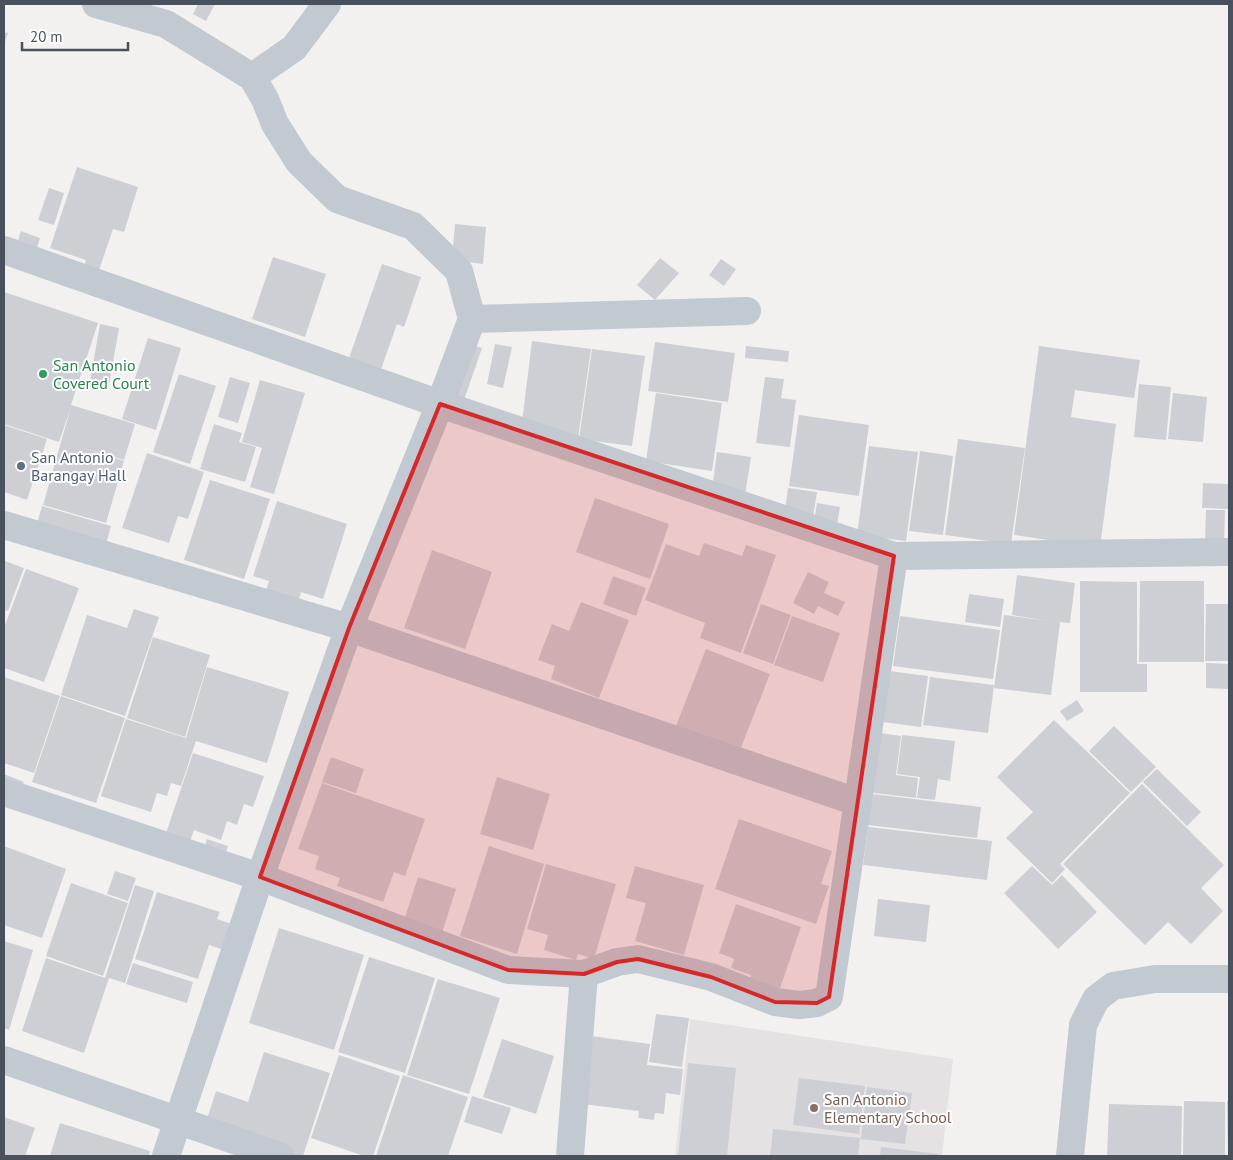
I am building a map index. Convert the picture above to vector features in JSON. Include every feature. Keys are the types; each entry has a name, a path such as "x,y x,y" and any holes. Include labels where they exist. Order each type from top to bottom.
{"street":[{"path":"96,4 166,24 252,77 265,99 275,124 298,162 337,199 413,226 459,272 472,319 440,404 349,628 260,877 166,1156"},
{"path":"252,77 294,48 327,4"},
{"path":"4,250 440,404 894,556 1229,552"},
{"path":"472,319 747,311"},
{"path":"4,525 349,628 857,802"},
{"path":"4,792 260,877 508,970 584,974 617,962 638,959 711,977 775,1002 799,1005 817,1004 829,997 894,556"},
{"path":"570,1156 584,974"},
{"path":"1070,1156 1083,1026 1096,999 1113,986 1156,979 1229,979"},
{"path":"4,1060 280,1156"}],"highlighted area":[{"path":"440,404 894,556 829,997 817,1003 775,1002 711,977 638,959 617,962 584,974 508,970 260,877 349,628"}],"shaded area":[{"name":"San Antonio Elementary School","path":"690,1019 953,1059 942,1156 675,1156"}],"building":[{"path":"198,4 215,4 206,21 193,14"},
{"path":"4,32 8,33 4,45"},
{"path":"77,167 138,187 124,232 113,229 96,279 82,274 86,260 50,248"},
{"path":"49,188 64,193 54,225 38,220"},
{"path":"455,224 486,227 483,264 452,260"},
{"path":"21,231 40,238 36,251 17,244"},
{"path":"273,257 326,274 305,337 252,319"},
{"path":"660,258 679,273 655,300 637,285"},
{"path":"721,259 736,269 724,286 709,275"},
{"path":"382,264 421,277 404,327 397,324 379,375 347,364"},
{"path":"4,292 98,323 71,405 135,424 124,460 81,447 124,461 106,523 43,505 71,407 59,442 4,424"},
{"path":"100,324 119,328 108,390 89,387"},
{"path":"148,338 181,348 156,430 122,419"},
{"path":"532,341 591,349 578,438 521,430"},
{"path":"464,342 482,348 462,406 444,399"},
{"path":"655,342 735,353 728,402 648,391"},
{"path":"495,344 512,347 503,388 487,384"},
{"path":"746,346 789,351 788,362 745,358"},
{"path":"1039,346 1140,360 1134,398 1075,390 1071,417 1116,424 1100,548 1014,535"},
{"path":"592,349 645,356 632,446 579,439"},
{"path":"179,374 216,386 190,464 153,452"},
{"path":"230,377 250,383 238,423 218,417"},
{"path":"765,377 784,379 781,398 796,400 790,447 756,443"},
{"path":"260,380 305,393 274,494 250,487 262,448 242,442"},
{"path":"1139,384 1171,387 1166,440 1134,437"},
{"path":"656,393 722,403 712,471 646,461"},
{"path":"1173,393 1207,397 1203,442 1168,439"},
{"path":"799,415 869,425 859,496 789,486"},
{"path":"214,424 242,433 239,442 256,447 245,482 200,469"},
{"name":"San Antonio Barangay Hall","path":"4,425 47,439 27,500 4,492"},
{"path":"958,439 1025,448 1011,544 945,535"},
{"path":"869,446 918,452 906,541 857,535"},
{"path":"920,451 953,456 943,535 909,531"},
{"path":"717,452 751,457 745,495 712,490"},
{"path":"147,453 204,472 188,519 178,516 169,543 122,528"},
{"path":"210,480 270,499 244,579 184,560"},
{"path":"1203,483 1229,484 1229,509 1202,508"},
{"path":"788,488 817,492 812,523 784,519"},
{"path":"595,498 669,524 650,579 576,552"},
{"path":"277,501 347,524 323,599 301,592 297,606 264,596 269,581 253,576"},
{"path":"817,503 840,507 836,531 813,528"},
{"path":"42,506 111,526 104,552 35,531"},
{"path":"1206,510 1225,510 1224,544 1205,543"},
{"path":"704,543 742,556 746,545 776,555 741,653 700,638 705,623 645,600 666,544 699,556"},
{"path":"432,550 492,572 465,649 404,628"},
{"path":"5,561 24,568 8,611 4,610"},
{"path":"26,569 79,588 44,682 4,668 4,628"},
{"path":"808,572 829,582 824,593 845,602 838,616 818,606 814,614 793,603"},
{"path":"1017,575 1075,583 1070,623 1060,622 1051,695 994,688 1004,615 1050,621 1012,615"},
{"path":"613,576 646,588 636,616 603,604"},
{"path":"1080,581 1137,582 1137,664 1147,664 1147,692 1080,692"},
{"path":"1140,581 1204,581 1204,662 1139,662"},
{"path":"969,594 1004,599 1000,627 965,622"},
{"path":"581,602 629,620 599,698 551,679 555,666 538,660 552,624 569,631"},
{"path":"761,604 791,615 773,664 743,653"},
{"path":"1206,604 1229,604 1229,661 1205,661"},
{"path":"134,609 159,617 125,716 61,695 87,615 127,628"},
{"path":"792,616 840,633 823,682 774,665"},
{"path":"900,616 1000,630 993,679 893,666"},
{"path":"153,637 210,655 185,737 127,718"},
{"path":"706,649 770,674 740,750 676,726"},
{"path":"1206,663 1229,664 1229,689 1206,688"},
{"path":"207,667 289,692 267,763 196,741 181,786 171,783 167,796 157,793 151,812 101,796 126,719 186,738"},
{"path":"889,671 928,676 921,727 883,722"},
{"path":"4,677 60,696 34,773 4,763"},
{"path":"930,677 994,685 988,733 923,725"},
{"path":"61,696 125,718 96,803 32,782"},
{"path":"1077,700 1084,711 1067,721 1060,711"},
{"path":"1054,720 1130,793 1060,864 1065,869 1052,883 1006,838 1033,812 997,777"},
{"path":"1114,726 1156,767 1131,792 1089,751"},
{"path":"873,732 901,736 896,775 918,778 916,798 866,792"},
{"path":"902,735 955,741 950,781 938,779 935,800 917,798 920,777 897,774"},
{"path":"193,753 264,776 253,807 244,804 237,825 227,821 221,840 194,830 188,847 164,839"},
{"path":"331,757 364,769 356,793 322,782"},
{"path":"1157,769 1201,812 1187,826 1143,782"},
{"path":"4,774 24,782 19,795 4,789"},
{"path":"497,777 550,794 533,850 480,834"},
{"path":"322,783 425,819 405,876 394,872 383,902 337,886 340,878 315,869 319,856 298,849"},
{"path":"1142,784 1224,865 1201,888 1223,911 1191,944 1168,922 1145,945 1063,864"},
{"path":"872,794 981,807 977,838 868,825"},
{"path":"739,819 832,851 821,884 829,886 816,924 715,889"},
{"path":"868,827 992,841 987,880 863,865"},
{"path":"207,839 228,846 223,862 202,855"},
{"path":"4,846 66,869 42,938 4,925"},
{"path":"489,846 544,864 517,954 460,936"},
{"path":"546,864 616,884 594,959 578,954 576,960 544,950 548,935 527,929"},
{"path":"635,866 704,885 684,955 635,941 646,903 626,898"},
{"path":"1032,866 1052,885 1062,875 1097,912 1058,949 1004,893"},
{"path":"115,871 136,878 128,901 107,894"},
{"path":"418,877 456,889 440,939 402,927"},
{"path":"71,883 128,903 103,976 46,956"},
{"path":"135,885 154,891 125,983 109,978 84,1053 22,1031 46,958 105,978"},
{"path":"157,892 220,912 217,919 232,924 224,950 209,945 198,979 135,959"},
{"path":"878,899 930,905 926,942 874,936"},
{"path":"736,904 801,927 777,997 747,987 751,975 731,968 734,959 719,953"},
{"path":"279,928 364,955 334,1050 249,1023"},
{"path":"4,941 33,950 9,1030 4,1028"},
{"path":"369,957 435,978 405,1073 338,1052"},
{"path":"133,963 193,982 187,1003 126,984"},
{"path":"438,979 500,998 469,1094 407,1075"},
{"path":"656,1014 689,1018 682,1067 649,1062"},
{"path":"591,1036 650,1044 647,1065 683,1069 680,1095 666,1093 664,1114 655,1113 654,1120 638,1118 639,1111 582,1104"},
{"path":"502,1039 554,1056 536,1114 483,1097"},
{"path":"264,1052 330,1073 303,1156 293,1156 204,1128 216,1091 248,1102"},
{"path":"339,1055 400,1076 373,1156 364,1156 311,1138"},
{"path":"688,1063 736,1068 727,1156 678,1156"},
{"path":"403,1075 468,1097 448,1156 376,1156"},
{"path":"799,1078 865,1086 859,1134 793,1125"},
{"path":"867,1087 912,1093 905,1144 861,1139"},
{"path":"472,1096 511,1108 502,1134 464,1122"},
{"path":"1184,1101 1225,1102 1225,1156 1183,1156"},
{"path":"1227,1101 1229,1101 1229,1152 1228,1152"},
{"path":"1109,1104 1182,1106 1181,1156 1107,1156"},
{"path":"4,1117 35,1128 25,1156 4,1156"},
{"path":"60,1123 150,1151 149,1156 50,1156"},
{"path":"773,1129 860,1138 858,1156 770,1156"},
{"path":"881,1147 939,1154 939,1156 880,1156"}],"place":[{"name":"San Antonio Covered Court","path":"43,374"},
{"name":"San Antonio Barangay Hall","path":"21,466"},
{"name":"San Antonio Elementary School","path":"814,1108"}]}
